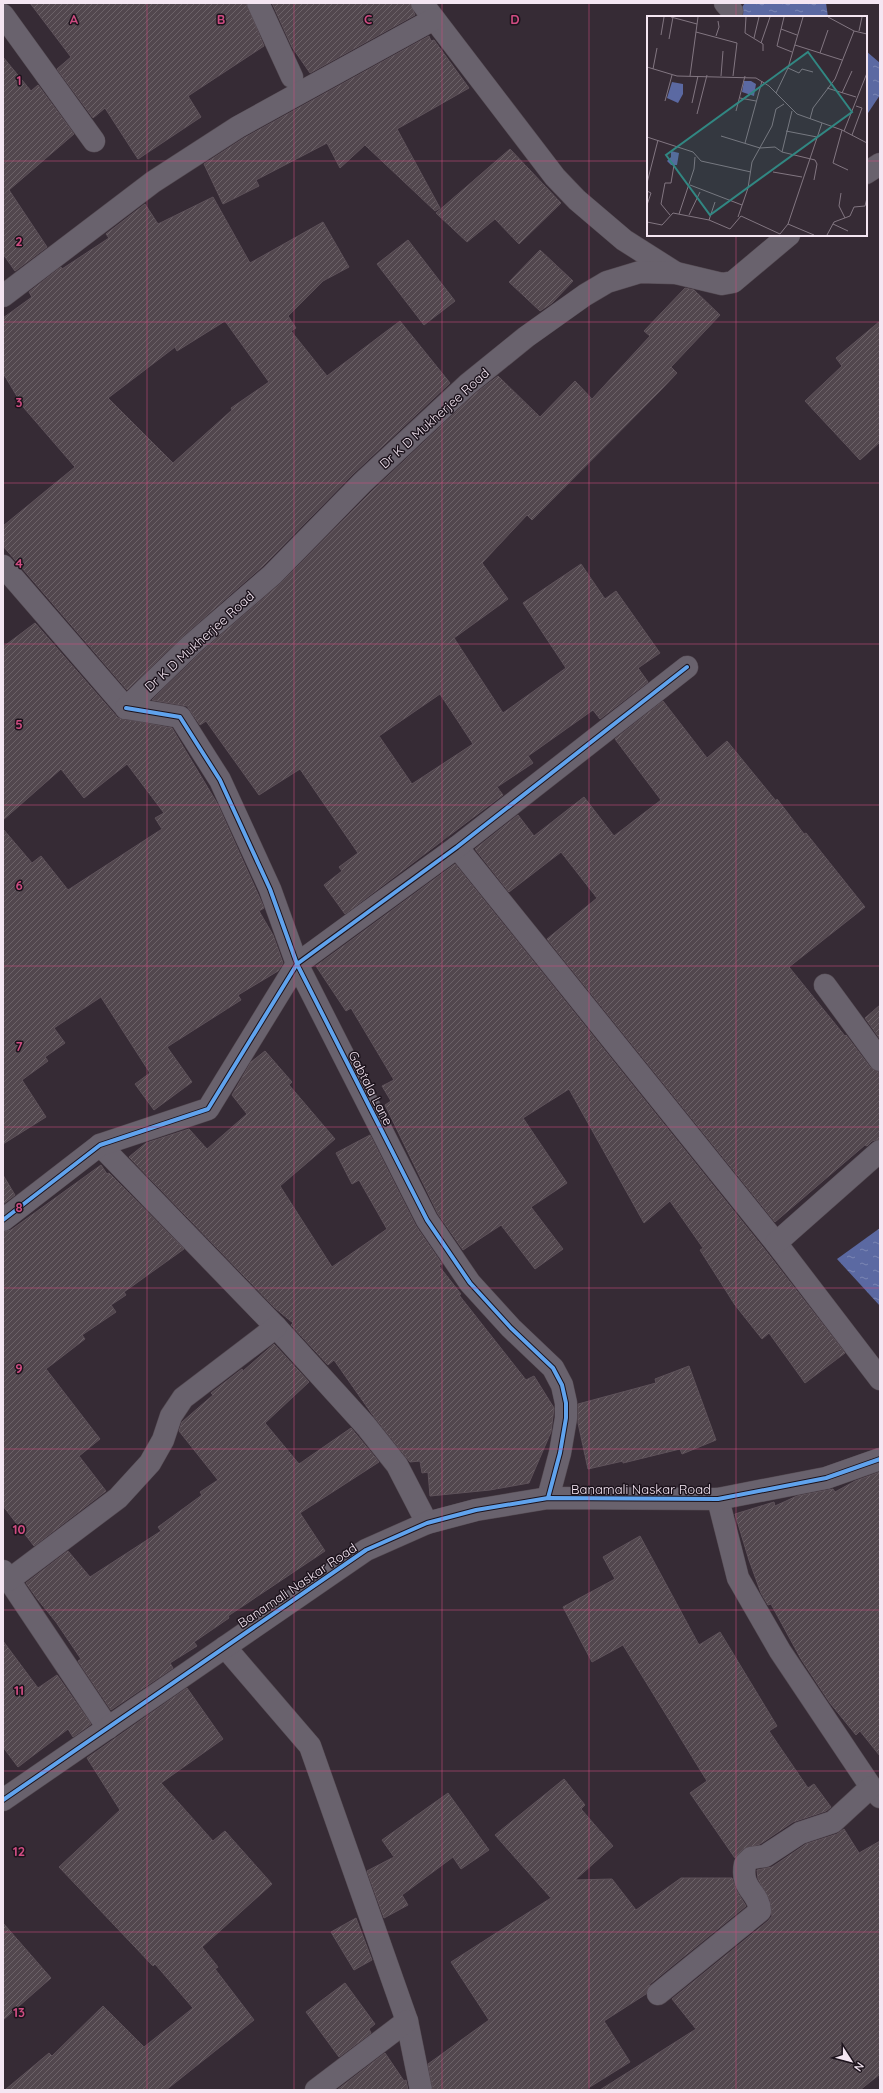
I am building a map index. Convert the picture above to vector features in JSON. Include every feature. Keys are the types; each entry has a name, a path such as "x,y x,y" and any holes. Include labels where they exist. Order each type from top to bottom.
{"street":[{"path":"258,3 292,77"},
{"path":"3,296 153,182 238,127 428,11 555,177 577,200 624,240 676,273"},
{"path":"3,15 94,141"},
{"path":"867,172 880,164"},
{"name":"Dr K D Mukherjee Road","path":"126,708 191,645 272,575 416,432 468,384 526,337 585,295 607,282 640,272 676,273 722,284 733,282 788,236"},
{"path":"3,566 126,708"},
{"path":"3,1220 100,1145 208,1109 297,964 457,847 687,667"},
{"name":"Gabtala Lane","path":"126,708 180,717 220,780 270,889 297,964 427,1220 470,1283 511,1328 553,1368 562,1385 566,1418 560,1453 548,1498"},
{"path":"457,847 776,1243 880,1379"},
{"path":"826,985 880,1060"},
{"path":"100,1145 276,1326 366,1426 397,1465 427,1523"},
{"path":"776,1243 880,1151"},
{"path":"108,1728 6,1576 118,1498 150,1463 164,1440 171,1416 184,1398 276,1326"},
{"name":"Banamali Naskar Road","path":"3,1800 366,1550 427,1523 476,1510 548,1498 718,1499 826,1478 880,1459"},
{"path":"658,1994 760,1911 760,1905 744,1882 745,1864 751,1858 766,1856 800,1833 833,1822 876,1792 780,1651 738,1578 718,1499"},
{"path":"225,1647 310,1746 407,2021 421,2090"},
{"path":"316,2090 407,2021"}],"water":[{"path":"745,3 826,3 828,16 736,16"},
{"path":"867,52 880,63 880,95 867,114"},
{"path":"880,1228 880,1306 837,1259"}],"building":[{"path":"30,3 246,3 264,46 188,96 201,117 138,159 105,108 93,118 57,69 71,57"},
{"path":"272,3 410,3 415,15 310,73 292,47"},
{"path":"429,36 431,41 434,40 469,88 397,129 440,208 435,211 365,145 340,168 327,143 256,180 259,186 223,204 204,164 244,138"},
{"path":"3,57 31,91 38,85 74,134 9,190 47,247 15,271 3,254"},
{"path":"510,149 561,203 519,244 495,219 467,242 436,213"},
{"path":"213,197 250,263 323,222 349,267 323,281 288,316 296,328 291,331 327,376 400,321 450,383 353,474 263,566 183,636 127,690 3,546 3,526 75,467 24,408 3,373 3,318 32,297 29,292 61,267 62,269 109,238 106,234 145,204 158,224","holes":["225,321 269,382 231,408 232,410 173,463 108,398 175,347 177,351"]},
{"path":"408,240 455,301 424,325 377,264"},
{"path":"540,250 573,281 552,303 540,311 509,282"},
{"path":"685,288 694,290 720,315 671,367 677,373 660,391 532,520 527,515 482,563 508,599 454,638 503,713 566,668 523,603 581,564 605,599 616,591 660,653 638,668 648,682 600,719 593,710 528,756 533,763 497,787 503,795 345,914 324,885 342,871 339,867 358,853 300,769 259,795 206,721 200,725 187,706 152,700 199,654 280,584 371,492 476,393 498,376 540,417 575,381 592,399 650,336 644,331","holes":["440,694 473,744 412,784 379,736"]},
{"path":"880,321 880,442 860,460 805,401 842,366 836,358"},
{"path":"35,623 118,718 172,728 217,803 264,908 259,911 273,935 283,963 278,971 238,995 241,1000 167,1047 192,1082 154,1110 135,1084 150,1073 101,997 54,1028 65,1043 45,1057 48,1061 22,1080 46,1117 3,1144 3,829 32,863 41,856 68,890 162,829 155,818 164,813 127,764 84,798 61,769 3,820 3,647"},
{"path":"663,701 707,758 727,741 776,801 777,799 804,834 806,833 865,907 789,967 845,1036 846,1035 870,1067 880,1072 880,1139 872,1141 867,1146 865,1145 775,1222 547,939 597,898 561,852 509,892 475,849 518,815 534,836 584,797 614,836 661,800 615,739"},
{"path":"455,864 766,1251 845,1353 805,1383 769,1333 762,1339 735,1305 700,1250 703,1248 670,1201 644,1223 569,1089 523,1118 567,1183 531,1207 563,1249 535,1269 501,1225 463,1250 438,1214 385,1105 391,1101 382,1086 394,1080 351,1008 346,1011 316,966"},
{"path":"880,1005 880,1039 865,1018"},
{"path":"265,1051 292,1082 289,1085 335,1139 280,1186 332,1267 387,1229 359,1180 352,1184 336,1153 370,1135 416,1226 442,1264 439,1266 461,1294 459,1295 526,1380 534,1376 554,1408 551,1432 529,1483 490,1490 430,1496 428,1472 422,1473 420,1461 410,1462 372,1414 334,1360 328,1365 291,1325 293,1323 275,1308 129,1157 146,1143 189,1129 207,1149 247,1114 232,1095 251,1062"},
{"path":"101,1165 107,1174 109,1173 184,1249 124,1292 126,1295 111,1305 116,1312 82,1335 85,1339 46,1369 100,1439 79,1456 106,1491 34,1546 3,1506 3,1232 11,1230"},
{"path":"3,1175 15,1195 3,1204"},
{"path":"274,1344 309,1382 265,1423 299,1464 351,1428 379,1462 300,1513 325,1551 228,1616 229,1618 194,1642 197,1646 170,1663 173,1668 111,1710 78,1661 81,1659 56,1622 26,1583 68,1551 90,1577 161,1531 158,1527 202,1495 200,1492 218,1480 179,1431 182,1422 213,1395 211,1393 242,1369 243,1371"},
{"path":"689,1366 716,1440 682,1454 680,1449 623,1463 623,1461 588,1469 578,1423 578,1404 656,1383 655,1379"},
{"path":"880,1472 880,1756 860,1731 856,1735 830,1703 801,1659 771,1604 768,1605 761,1593 749,1560 735,1514 774,1502 775,1506 797,1496 833,1489 835,1492 855,1481"},
{"path":"640,1536 699,1645 720,1632 777,1726 769,1731 808,1788 814,1784 831,1807 826,1811 793,1822 760,1844 743,1849 735,1858 690,1793 707,1781 623,1645 592,1662 563,1607 615,1579 603,1557"},
{"path":"3,1641 38,1688 57,1675 91,1724 73,1737 68,1729 18,1767 3,1747"},
{"path":"187,1688 223,1739 161,1783 213,1841 225,1831 272,1884 202,1947 218,1967 215,1969 254,2020 166,2090 5,2090 49,2053 52,2056 103,2006 144,2047 193,2008 155,1964 153,1966 59,1867 120,1810 87,1758"},
{"path":"564,1779 585,1805 581,1809 613,1846 575,1880 612,1879 636,1910 681,1878 732,1878 736,1890 746,1906 650,1984 646,1994 604,2021 630,2062 585,2090 433,2090 428,2064 489,2020 451,1962 551,1898 495,1835"},
{"path":"448,1793 489,1850 461,1869 453,1857 402,1895 408,1905 384,1918 367,1871 394,1857 382,1840"},
{"path":"844,1829 859,1853 880,1841 880,2074 860,2090 600,2090 696,2029 672,1999 768,1921 772,1916 770,1900 758,1879 757,1870 772,1867 806,1844 837,1834"},
{"path":"356,1918 372,1960 354,1970 331,1932"},
{"path":"3,1923 51,1978 3,2020"},
{"path":"345,1983 375,2024 369,2029 371,2033 339,2057 306,2012"},
{"path":"385,2053 404,2081 406,2080 408,2090 337,2090"}],"cycle path":[{"path":"3,1220 100,1145 208,1109 297,964 457,847 687,667"},
{"path":"126,708 180,717 220,780 270,889 297,964 427,1220 470,1283 511,1328 553,1368 562,1385 566,1403 566,1418 560,1453 548,1498"},
{"path":"3,1800 366,1550 427,1523 476,1510 548,1498 718,1499 826,1478 880,1459"}]}
